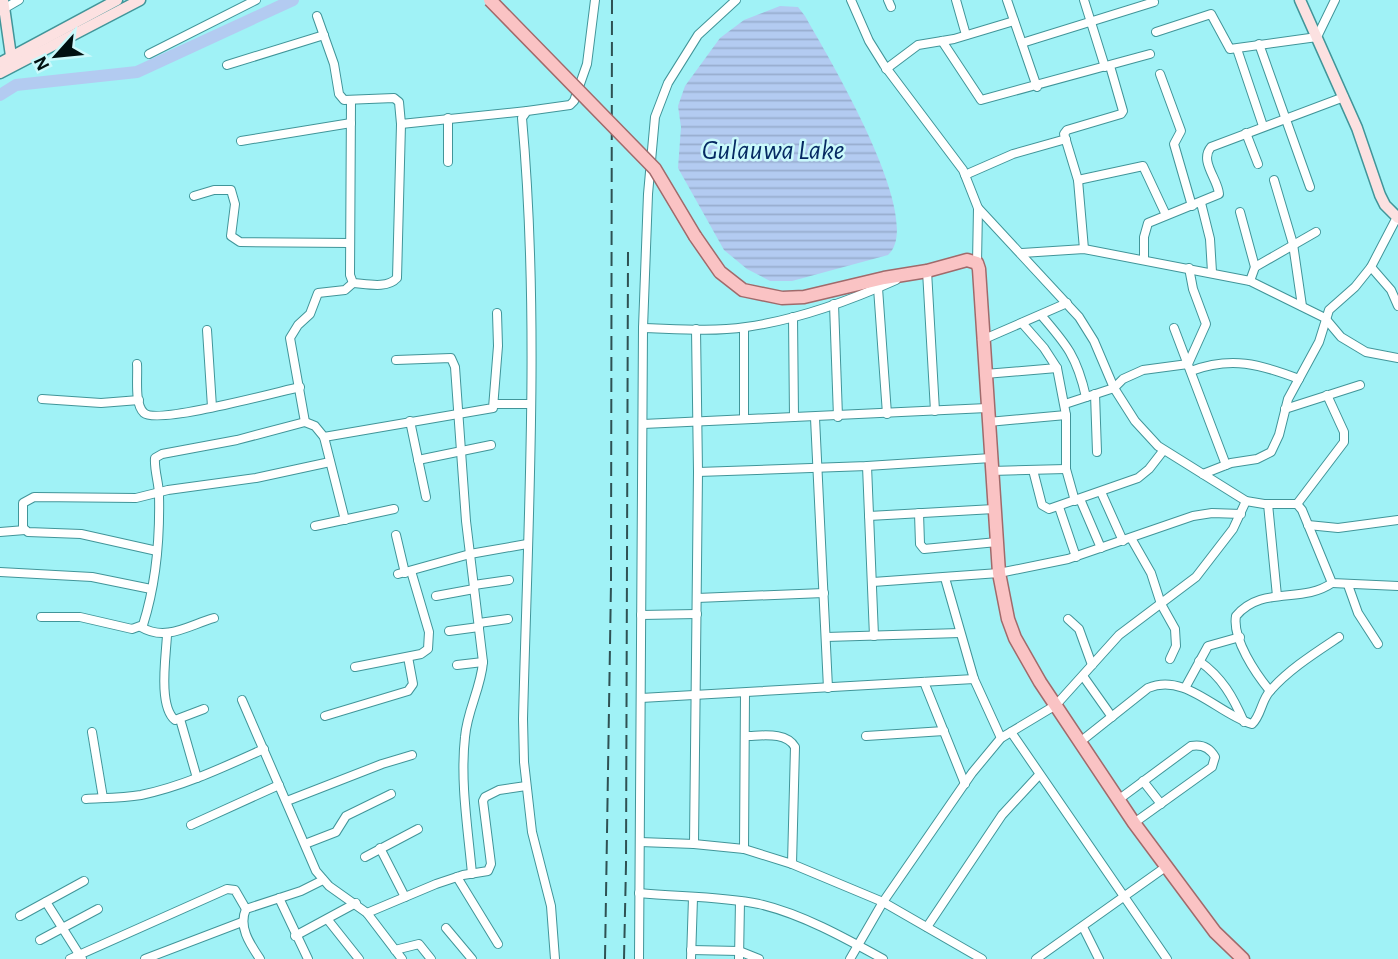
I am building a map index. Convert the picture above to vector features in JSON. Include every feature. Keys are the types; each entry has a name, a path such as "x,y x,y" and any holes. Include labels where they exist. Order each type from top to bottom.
{"main road":[{"path":"491,0 654,169 720,272 743,290 782,298 804,297 967,260 976,263 979,269 999,573 1008,619 1015,638 1134,823 1215,932 1243,959"}],"street":[{"path":"12,62 3,6 19,0"},
{"path":"0,73 12,62 117,0"},
{"path":"0,63 12,62 140,0"},
{"path":"149,54 256,0"},
{"path":"401,124 570,105 574,101 587,64 595,0"},
{"path":"639,959 643,328 648,194 655,117 668,83 698,35 736,0"},
{"path":"851,0 869,41 886,69 965,175 978,208 1086,326 1114,388 1135,421 1163,451 1246,501 1297,504"},
{"path":"956,0 966,35"},
{"path":"1007,0 1037,86"},
{"path":"1084,0 1121,104 1121,114 1067,130 1064,134 1077,180 1084,249"},
{"path":"1203,474 1226,465 1257,459 1271,452 1279,435 1285,409 1319,342 1329,310 1355,287 1371,267 1398,218 1385,205 1380,195 1344,97 1300,0"},
{"path":"1317,37 1335,0"},
{"path":"1022,43 1154,2"},
{"path":"1156,32 1210,14 1228,47 1317,37"},
{"path":"305,422 290,338 298,324 310,314 318,293 345,290 353,283 392,284 397,278 401,124 399,102 394,98 351,101 341,98 334,64 317,16"},
{"path":"886,69 918,45 1014,21"},
{"path":"227,65 324,35"},
{"path":"942,41 980,100 1150,54"},
{"path":"1259,44 1310,187"},
{"path":"1237,48 1263,126"},
{"path":"1160,74 1181,131 1174,144 1210,239 1212,272"},
{"path":"1144,260 1144,229 1152,220 1216,197 1220,191 1206,158 1208,149 1344,97"},
{"path":"351,101 350,275 353,283"},
{"path":"527,111 522,118 530,255 531,404 523,719 526,786 532,832 551,906 555,959"},
{"path":"448,118 448,162"},
{"path":"241,141 351,123"},
{"path":"1246,133 1258,164"},
{"path":"965,175 1013,154 1066,139"},
{"path":"1077,180 1143,166 1166,215"},
{"path":"1274,180 1293,244 1302,306"},
{"path":"194,196 214,190 231,190 235,204 231,236 240,242 350,243"},
{"path":"976,263 978,208"},
{"path":"1240,212 1255,267 1250,281"},
{"path":"1255,267 1316,233"},
{"path":"1022,253 1084,249 1250,281 1325,318 1340,337 1366,352 1398,358"},
{"path":"1371,267 1391,290 1398,306"},
{"path":"1189,268 1193,289 1206,324 1189,367"},
{"path":"927,271 935,411"},
{"path":"643,328 744,328 834,304 908,274"},
{"path":"878,288 887,414"},
{"path":"982,340 1067,303"},
{"path":"834,304 838,416"},
{"path":"324,438 459,412 490,409 495,404 497,313"},
{"path":"1041,315 1067,345 1091,396 1097,452"},
{"path":"793,317 794,417"},
{"path":"1022,323 1044,348 1056,368 1065,404 1066,469 1077,500 1101,548"},
{"path":"744,328 744,419"},
{"path":"1174,328 1226,465"},
{"path":"694,844 698,472 696,329"},
{"path":"207,330 212,408"},
{"path":"396,360 451,358 455,367 470,554 483,662 467,718 464,739 465,799 472,874"},
{"path":"1065,404 1114,388 1123,379 1143,370 1238,362 1299,379"},
{"path":"137,364 141,411 150,416 212,408 300,387"},
{"path":"985,374 1056,368"},
{"path":"1285,409 1360,385"},
{"path":"1297,504 1344,442 1344,432 1327,396"},
{"path":"42,399 101,403 139,400"},
{"path":"495,404 531,404"},
{"path":"643,425 987,408"},
{"path":"988,422 1066,415"},
{"path":"815,418 828,688"},
{"path":"410,421 426,496"},
{"path":"141,627 145,621 157,551 159,492 154,460 157,456 237,440 305,422 315,425 324,438 345,520"},
{"path":"418,460 491,445"},
{"path":"1033,470 1042,505 1049,509 1138,478 1163,451"},
{"path":"25,530 21,514 23,503 34,497 122,499 257,478 330,462"},
{"path":"698,472 818,467 991,465 1033,470 1066,469"},
{"path":"867,467 874,636"},
{"path":"1101,492 1127,539 1151,573 1161,604 1177,638 1170,659"},
{"path":"850,959 883,902 965,784 1001,738 1056,705 1126,629 1196,577 1241,514 1246,501"},
{"path":"1268,504 1277,596"},
{"path":"1297,504 1332,583"},
{"path":"1059,506 1076,557"},
{"path":"315,526 394,509"},
{"path":"869,516 994,509"},
{"path":"919,513 920,544 924,549 997,542"},
{"path":"873,582 999,573 1076,557 1193,516 1212,513 1241,514"},
{"path":"1308,525 1338,527 1398,520"},
{"path":"0,532 25,530 81,534 157,551"},
{"path":"355,667 425,652 430,643 426,623 405,573 396,535"},
{"path":"405,573 470,554 527,544"},
{"path":"0,572 92,577 151,589"},
{"path":"945,578 974,679 1001,738"},
{"path":"436,596 509,580"},
{"path":"1270,691 1254,671 1240,637 1235,620 1242,609 1256,600 1317,590 1332,583 1398,586"},
{"path":"1348,585 1358,612 1378,644"},
{"path":"697,598 824,593"},
{"path":"641,615 697,614"},
{"path":"41,617 80,617 132,629 141,627 151,633 167,635 214,618"},
{"path":"449,631 508,620"},
{"path":"1068,620 1079,629 1092,665"},
{"path":"826,637 960,633"},
{"path":"167,635 164,680 171,719 180,719 204,709"},
{"path":"1185,688 1208,646 1240,637"},
{"path":"1080,742 1148,688 1166,683 1185,688 1252,724 1261,703 1270,691 1315,653 1339,637"},
{"path":"325,716 408,691 412,684 408,657"},
{"path":"1199,661 1221,680 1244,722"},
{"path":"457,665 483,662"},
{"path":"1083,676 1112,717"},
{"path":"640,698 974,679"},
{"path":"924,682 965,784"},
{"path":"744,849 745,693"},
{"path":"242,700 316,871 323,880 367,913 402,959"},
{"path":"180,719 197,778"},
{"path":"866,736 944,731"},
{"path":"92,732 103,799"},
{"path":"1011,732 1167,959"},
{"path":"745,736 782,737 793,742 795,747 792,864"},
{"path":"1118,800 1191,746 1202,746 1212,751 1215,757 1212,767 1134,823"},
{"path":"86,799 140,795 197,778 264,749"},
{"path":"286,801 412,755"},
{"path":"928,927 1002,815 1039,775"},
{"path":"1143,781 1161,804"},
{"path":"191,825 279,785"},
{"path":"367,913 457,877 485,872 490,868 483,801 485,797 499,790 526,786"},
{"path":"305,844 336,832 346,816 391,794"},
{"path":"365,857 418,829"},
{"path":"640,842 744,849 792,864 883,902 982,959"},
{"path":"380,848 405,897"},
{"path":"1036,959 1167,866"},
{"path":"457,877 498,944"},
{"path":"246,909 301,891 323,880"},
{"path":"20,916 84,881"},
{"path":"70,959 80,957 227,889 235,890 246,909 242,922 260,959"},
{"path":"639,893 740,901 786,912 859,945 883,959"},
{"path":"279,898 308,959"},
{"path":"693,898 691,954 739,955 759,959"},
{"path":"739,955 740,901"},
{"path":"46,902 80,957"},
{"path":"295,936 356,903"},
{"path":"40,940 98,909"},
{"path":"328,920 359,959"},
{"path":"145,959 242,922"},
{"path":"446,928 466,957"},
{"path":"1083,928 1099,959"},
{"path":"395,950 419,944 431,959"}],"water":[{"name":"Gulauwa Lake","path":"780,6 798,7 805,16 851,100 885,174 895,208 897,236 888,255 792,281 770,281 747,269 724,250 678,168 681,127 678,106 685,86 720,38 744,20"}],"waterway":[{"path":"0,95 16,85 137,72 293,0"}],"railway":[{"path":"605,959 611,583 612,0"},
{"path":"624,959 628,252"}]}
